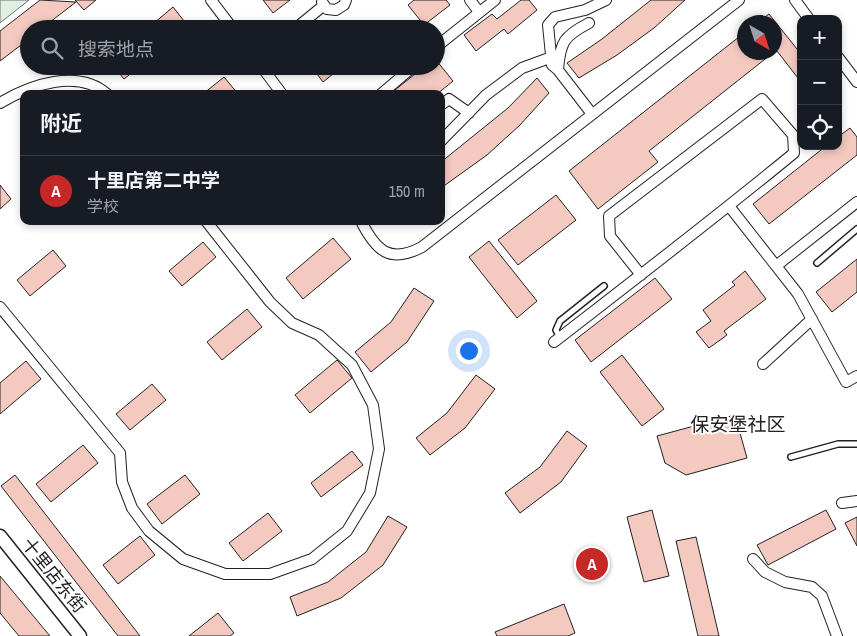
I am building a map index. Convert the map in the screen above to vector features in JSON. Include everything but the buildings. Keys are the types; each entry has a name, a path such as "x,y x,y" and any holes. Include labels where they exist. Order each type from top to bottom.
{"street":[{"path":"211,0 226,20"},
{"path":"304,20 322,3 332,11 344,5 346,0"},
{"path":"470,0 479,12"},
{"path":"445,40 495,0"},
{"path":"592,114 558,70 552,66 548,25 555,17 585,10 606,0"},
{"path":"363,225 376,246 390,254 407,255 422,247 739,0"},
{"path":"795,0 806,15"},
{"path":"558,70 559,47 574,31 589,23"},
{"path":"445,137 486,95 522,68 552,57"},
{"path":"840,60 857,82"},
{"path":"268,75 279,90"},
{"path":"385,90 403,75"},
{"path":"25,90 77,80 88,81 101,90"},
{"path":"0,103 20,91"},
{"path":"556,340 641,275 794,154 793,135 762,99 609,216 610,236 641,275"},
{"path":"445,102 449,100 469,113"},
{"path":"776,266 857,202"},
{"path":"729,206 798,294 846,382 857,376"},
{"path":"0,307 120,453 122,482 132,508 149,531 183,559 225,574 270,574 312,559 347,531 370,493 379,449 373,405 352,365 320,335 292,323 270,302 209,225"},
{"path":"763,364 812,318"},
{"path":"842,503 857,501"},
{"name":"十里店东街","path":"0,536 80,636"},
{"path":"753,559 765,572 785,582 812,588 822,596 837,636"}],"lane":[{"path":"817,262 857,230"},
{"path":"556,340 556,330 560,321 604,286"},
{"path":"790,457 838,444 857,444"}],"green space":[{"path":"0,0 29,0 0,23"}],"place":[{"name":"十里店第二中学","path":"592,564"}],"district":[{"name":"保安堡社区","path":"738,424"}]}
